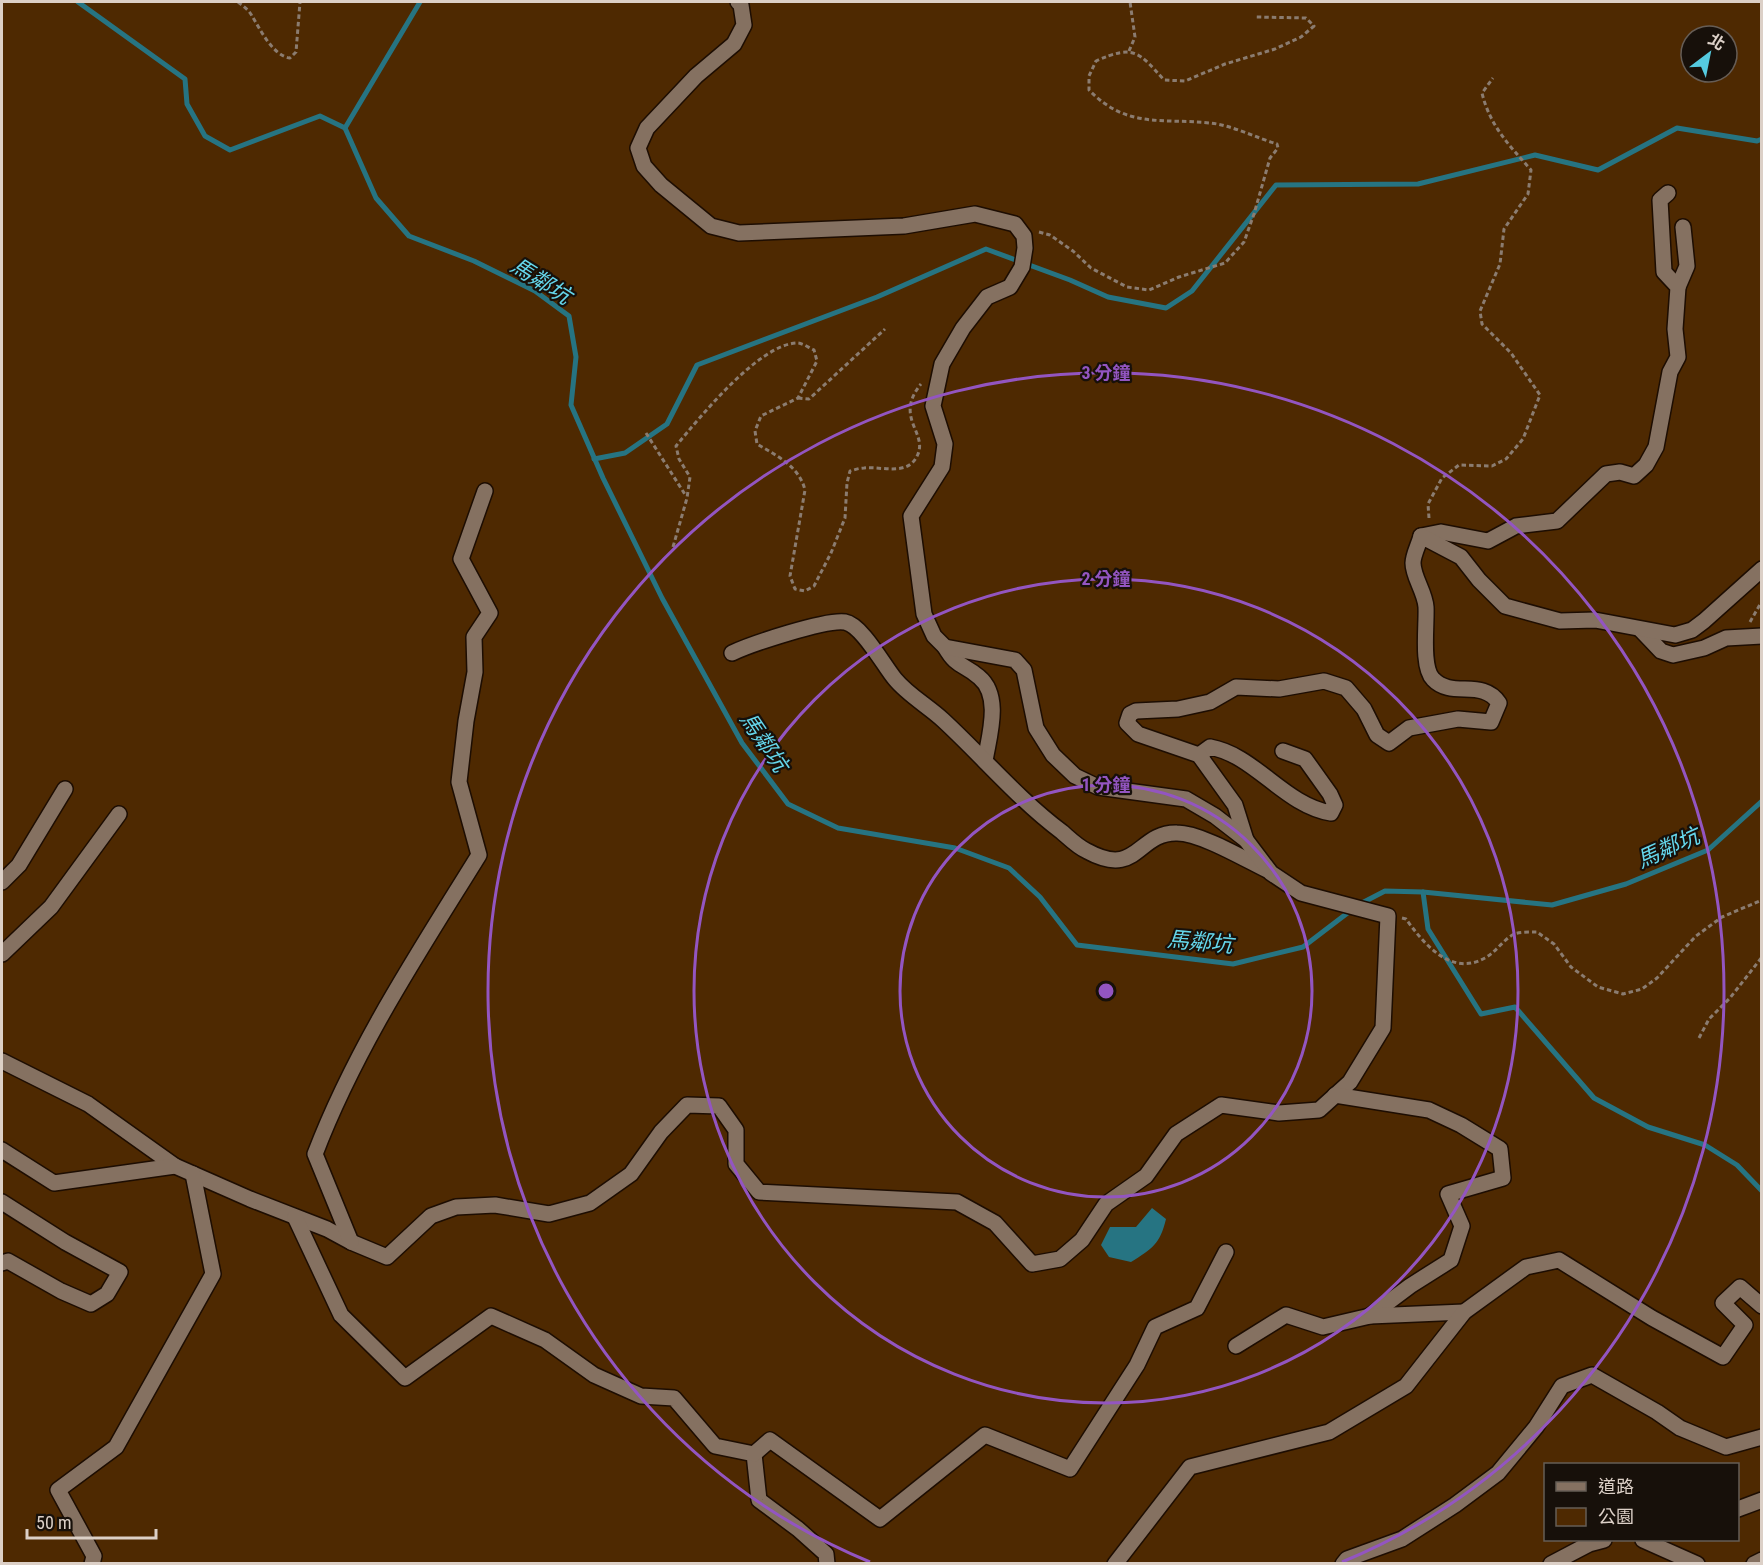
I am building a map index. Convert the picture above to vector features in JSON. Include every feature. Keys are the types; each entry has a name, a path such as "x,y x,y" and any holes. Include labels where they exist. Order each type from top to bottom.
{"street":[{"path":"738,2 741,5 744,25 734,44 696,76 647,128 638,148 644,166 661,184 711,226 739,232 904,226 975,214 1015,224 1024,236 1022,267 1010,287 987,297 963,328 942,364 933,406 945,444 942,467 910,516 924,614 933,636 945,647 952,660 979,676 990,689 992,721 985,761"},
{"path":"1668,193 1660,200 1664,272 1678,287"},
{"path":"1421,536 1442,532 1488,541 1516,526 1557,521 1606,474 1620,472 1634,476 1646,465 1656,447 1670,372 1678,357 1675,329 1678,287 1687,266 1683,227"},
{"path":"351,1242 315,1154 329,1119 385,1008 479,855 459,782 466,721 475,672 474,637 490,614 460,559 485,491"},
{"path":"1421,536 1461,557 1479,580 1506,606 1560,621 1595,620 1675,635 1692,630 1761,569"},
{"path":"1246,840 1235,805 1199,755 1138,734 1127,723 1130,714 1136,711 1178,710 1210,702 1236,687 1279,689 1324,681 1346,688 1364,709 1377,735 1389,743 1409,728 1458,718 1491,722 1499,703 1493,694 1484,690 1448,688 1432,679 1427,667 1426,603 1413,564 1421,536"},
{"path":"2,1061 88,1104 175,1166 327,1229 387,1257 431,1216 456,1207 495,1205 549,1214 590,1203 631,1174 661,1132 687,1106 719,1106 736,1130 736,1164 759,1192 957,1202 995,1223 1032,1264 1060,1259 1082,1240 1106,1204 1146,1176 1176,1134 1221,1105 1279,1113 1319,1110 1350,1082 1383,1029 1388,915 1301,893 1271,873 1200,838 1177,833 1158,836 1125,860 1107,860 1085,851 1035,812 943,720 896,681 857,628 847,622 830,622 748,645 732,653"},
{"path":"1641,630 1661,651 1673,655 1704,648 1726,638 1761,636"},
{"path":"945,647 1015,660 1024,670 1036,728 1053,755 1075,776 1098,787 1186,799 1215,816 1246,840 1271,873"},
{"path":"1199,755 1210,747 1227,750 1292,797 1320,811 1331,813 1335,805 1305,759 1283,751"},
{"path":"2,882 20,865 65,789"},
{"path":"2,954 51,907 119,814"},
{"path":"1335,1095 1429,1110 1461,1125 1500,1149 1503,1178 1448,1194 1462,1226 1451,1260 1410,1286 1370,1316"},
{"path":"2,1150 54,1183 175,1166"},
{"path":"92,1563 94,1556 58,1491 116,1447 213,1274 193,1174"},
{"path":"2,1202 65,1242 120,1272 107,1294 91,1304 61,1291 8,1261 2,1263"},
{"path":"295,1216 341,1315 405,1378 491,1316 545,1340 594,1375 641,1396 674,1398 715,1446 754,1454"},
{"path":"754,1454 770,1440 880,1520 985,1435 1070,1469 1137,1365 1155,1327 1197,1308 1226,1252"},
{"path":"1115,1563 1190,1467 1329,1432 1406,1386 1464,1312 1526,1267 1559,1260 1652,1318 1723,1357 1745,1325 1722,1303 1740,1287 1761,1306"},
{"path":"1236,1346 1286,1315 1323,1327 1370,1316 1464,1312"},
{"path":"1343,1563 1347,1559 1402,1539 1455,1505 1498,1473 1536,1427 1562,1386 1592,1375 1657,1412 1680,1428 1726,1447 1761,1437"},
{"path":"754,1454 759,1500 798,1529 826,1554 827,1563"},
{"path":"1739,1508 1761,1500"},
{"path":"1551,1563 1599,1541"},
{"path":"1648,1541 1697,1563"},
{"path":"1754,1563 1761,1560"}],"path":[{"path":"238,2 251,14 261,34 284,57 290,58 296,52 300,2"},
{"path":"1130,2 1135,37 1130,51"},
{"path":"1015,224 1050,235 1073,251 1091,268 1127,287 1149,290 1179,277 1225,264 1244,242 1270,158 1278,148 1277,144 1213,123 1143,120 1103,104 1089,90 1089,76 1096,61 1110,54 1130,51 1144,58 1164,80 1185,81 1225,64 1275,49 1302,37 1314,26 1306,18 1256,17"},
{"path":"1442,532 1429,522 1428,504 1442,478 1459,465 1492,466 1506,459 1523,439 1540,395 1511,353 1482,324 1480,311 1500,264 1504,229 1528,194 1531,170 1501,136 1486,111 1482,93 1493,78"},
{"path":"885,329 809,399 798,398 761,416 755,431 757,444 792,466 805,490 790,576 795,589 805,591 814,586 831,553 845,518 850,471 863,468 899,469 911,466 918,454 919,443 909,412 914,393 942,364"},
{"path":"673,547 687,498 690,477 679,459 676,446 691,428 757,360 780,346 800,343 814,350 817,361 798,398"},
{"path":"646,433 687,498"},
{"path":"1388,915 1406,919 1434,952 1460,964 1484,959 1515,934 1537,932 1554,944 1571,967 1598,987 1623,994 1642,989 1657,978 1696,936 1722,917 1761,900"},
{"path":"1699,1038 1709,1019 1730,998 1761,957"}],"green space":[{"path":"2,2 1761,2 1761,1563 2,1563"}],"water":[{"path":"1152,1208 1166,1219 1154,1245 1131,1262 1109,1257 1101,1245 1110,1227 1136,1227"}],"waterway":[{"name":"馬鄰坑","path":"78,2 185,79 187,104 205,136 230,150 320,116 345,128 376,198 409,236 474,261 535,291 569,316 576,357 571,405 603,478 662,598 742,743 788,804 838,828 955,848 1009,868 1040,897 1077,945 1233,964 1303,947 1358,905 1385,891 1423,892 1552,905 1626,884 1708,850 1762,801"},
{"path":"345,128 420,2"},
{"path":"594,459 625,453 667,424 697,365 877,297 986,249 1070,280 1108,297 1166,308 1192,291 1276,185 1418,184 1535,155 1598,170 1677,128 1757,141 1762,139"},
{"path":"1423,892 1428,929 1481,1014 1515,1007 1594,1098 1648,1127 1705,1145 1737,1165 1762,1191"}]}
